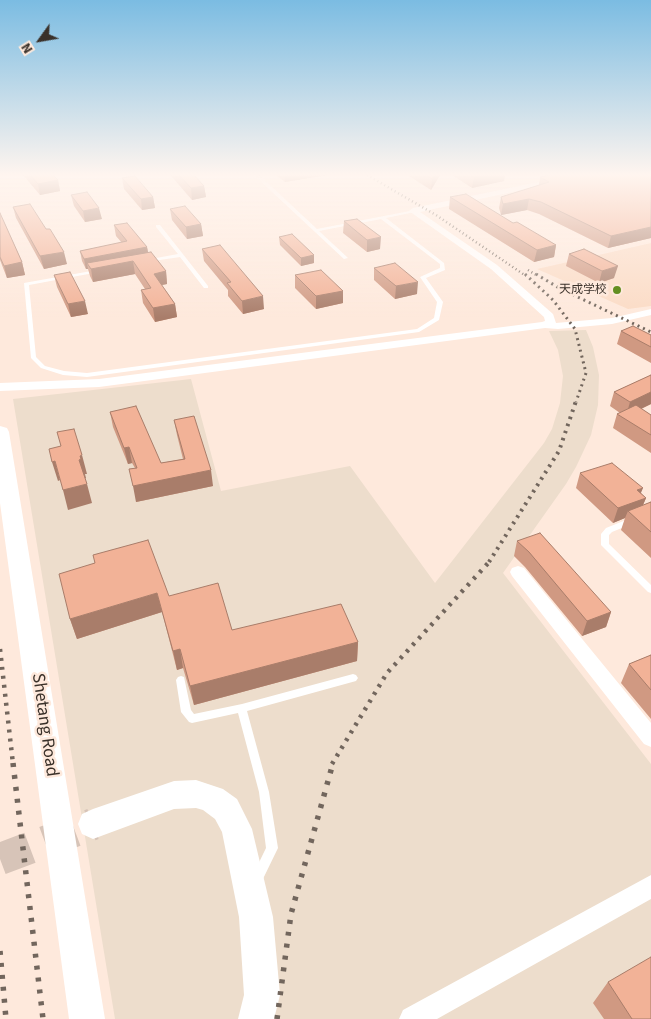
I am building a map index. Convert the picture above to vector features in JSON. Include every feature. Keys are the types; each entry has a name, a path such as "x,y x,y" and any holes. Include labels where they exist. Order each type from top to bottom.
{"main road":[{"name":"Shetang Road","path":"0,432 87,1019"},
{"path":"93,824 174,795 196,794 212,799 226,809 237,829 256,916 262,995 256,1019"}],"street":[{"path":"0,387 99,383 551,322 549,316 494,267 430,223"},
{"path":"545,324 558,326 612,321 651,312"},
{"path":"518,572 651,738"},
{"path":"412,1019 651,886"}],"lane":[{"path":"308,223 346,258"},
{"path":"316,230 354,223"},
{"path":"103,270 26,284 33,357 44,367 63,373 87,375 419,330 438,319 440,302 422,278 443,269 442,263 389,223"},
{"path":"158,226 206,287"},
{"path":"142,262 180,255"},
{"path":"651,513 609,530 606,534 605,544 651,590"},
{"path":"180,680 186,712 192,720 353,678"},
{"path":"242,708 264,792 272,848 250,892"}],"shaded area":[{"name":"天成学校","path":"651,243 651,306 628,309 537,269"},
{"path":"586,330 593,347 599,375 598,405 591,435 566,484 503,573 651,764 651,1019 115,1019 13,399 191,379 221,491 350,466 435,583 544,443 552,429 560,403 563,376 558,350 549,331"}],"building":[{"path":"0,223 4,223 22,262 4,266 0,257"},
{"path":"22,223 42,223 46,229 50,229 64,252 40,256"},
{"path":"127,223 147,247 84,259 80,251 127,241 114,225"},
{"path":"182,223 201,224 186,227"},
{"path":"346,223 362,223 381,237 367,240"},
{"path":"492,223 518,223 556,245 537,250"},
{"path":"583,223 651,223 651,227 611,236"},
{"path":"292,234 314,255 301,258 279,237"},
{"path":"220,245 263,296 242,301 227,283 231,282 202,249"},
{"path":"584,249 618,266 602,271 569,254"},
{"path":"151,252 166,271 154,274 175,304 153,308 141,290 151,288 133,261 91,269 87,263"},
{"path":"395,263 418,282 396,286 374,268"},
{"path":"321,270 343,291 316,296 295,275"},
{"path":"70,272 85,301 68,304 54,275"},
{"path":"633,326 651,335 651,347 621,331"},
{"path":"651,375 651,392 630,402 614,392"},
{"path":"636,405 651,415 651,435 617,414"},
{"path":"136,406 161,463 185,459 174,420 194,416 211,470 133,486 129,469 137,468 129,447 124,448 110,412"},
{"path":"74,429 82,455 79,460 87,484 63,490 55,461 52,462 49,449 61,446 57,432"},
{"path":"612,463 643,488 637,490 646,498 618,508 580,473"},
{"path":"651,502 651,532 628,511"},
{"path":"540,533 611,612 587,621 529,552 517,541"},
{"path":"148,540 169,596 218,583 232,630 341,604 358,642 190,686 180,649 173,651 157,593 70,619 59,574 95,563 93,555"},
{"path":"651,655 651,690 629,664"},
{"path":"651,957 651,1019 632,1019 608,982"}],"tunnel":[{"path":"0,859 93,824"}],"railway":[{"path":"447,223 526,276"},
{"path":"528,270 538,276"},
{"path":"525,274 553,300 575,329 586,373 576,402"},
{"path":"536,274 559,288 651,332"},
{"path":"489,562 559,451 576,401"},
{"path":"332,764 387,673 491,560"},
{"path":"0,649 13,764"},
{"path":"13,763 43,1019"},
{"path":"277,1019 291,914 333,763"},
{"path":"0,951 6,1019"}],"place":[{"name":"天成学校","path":"617,290"}]}
